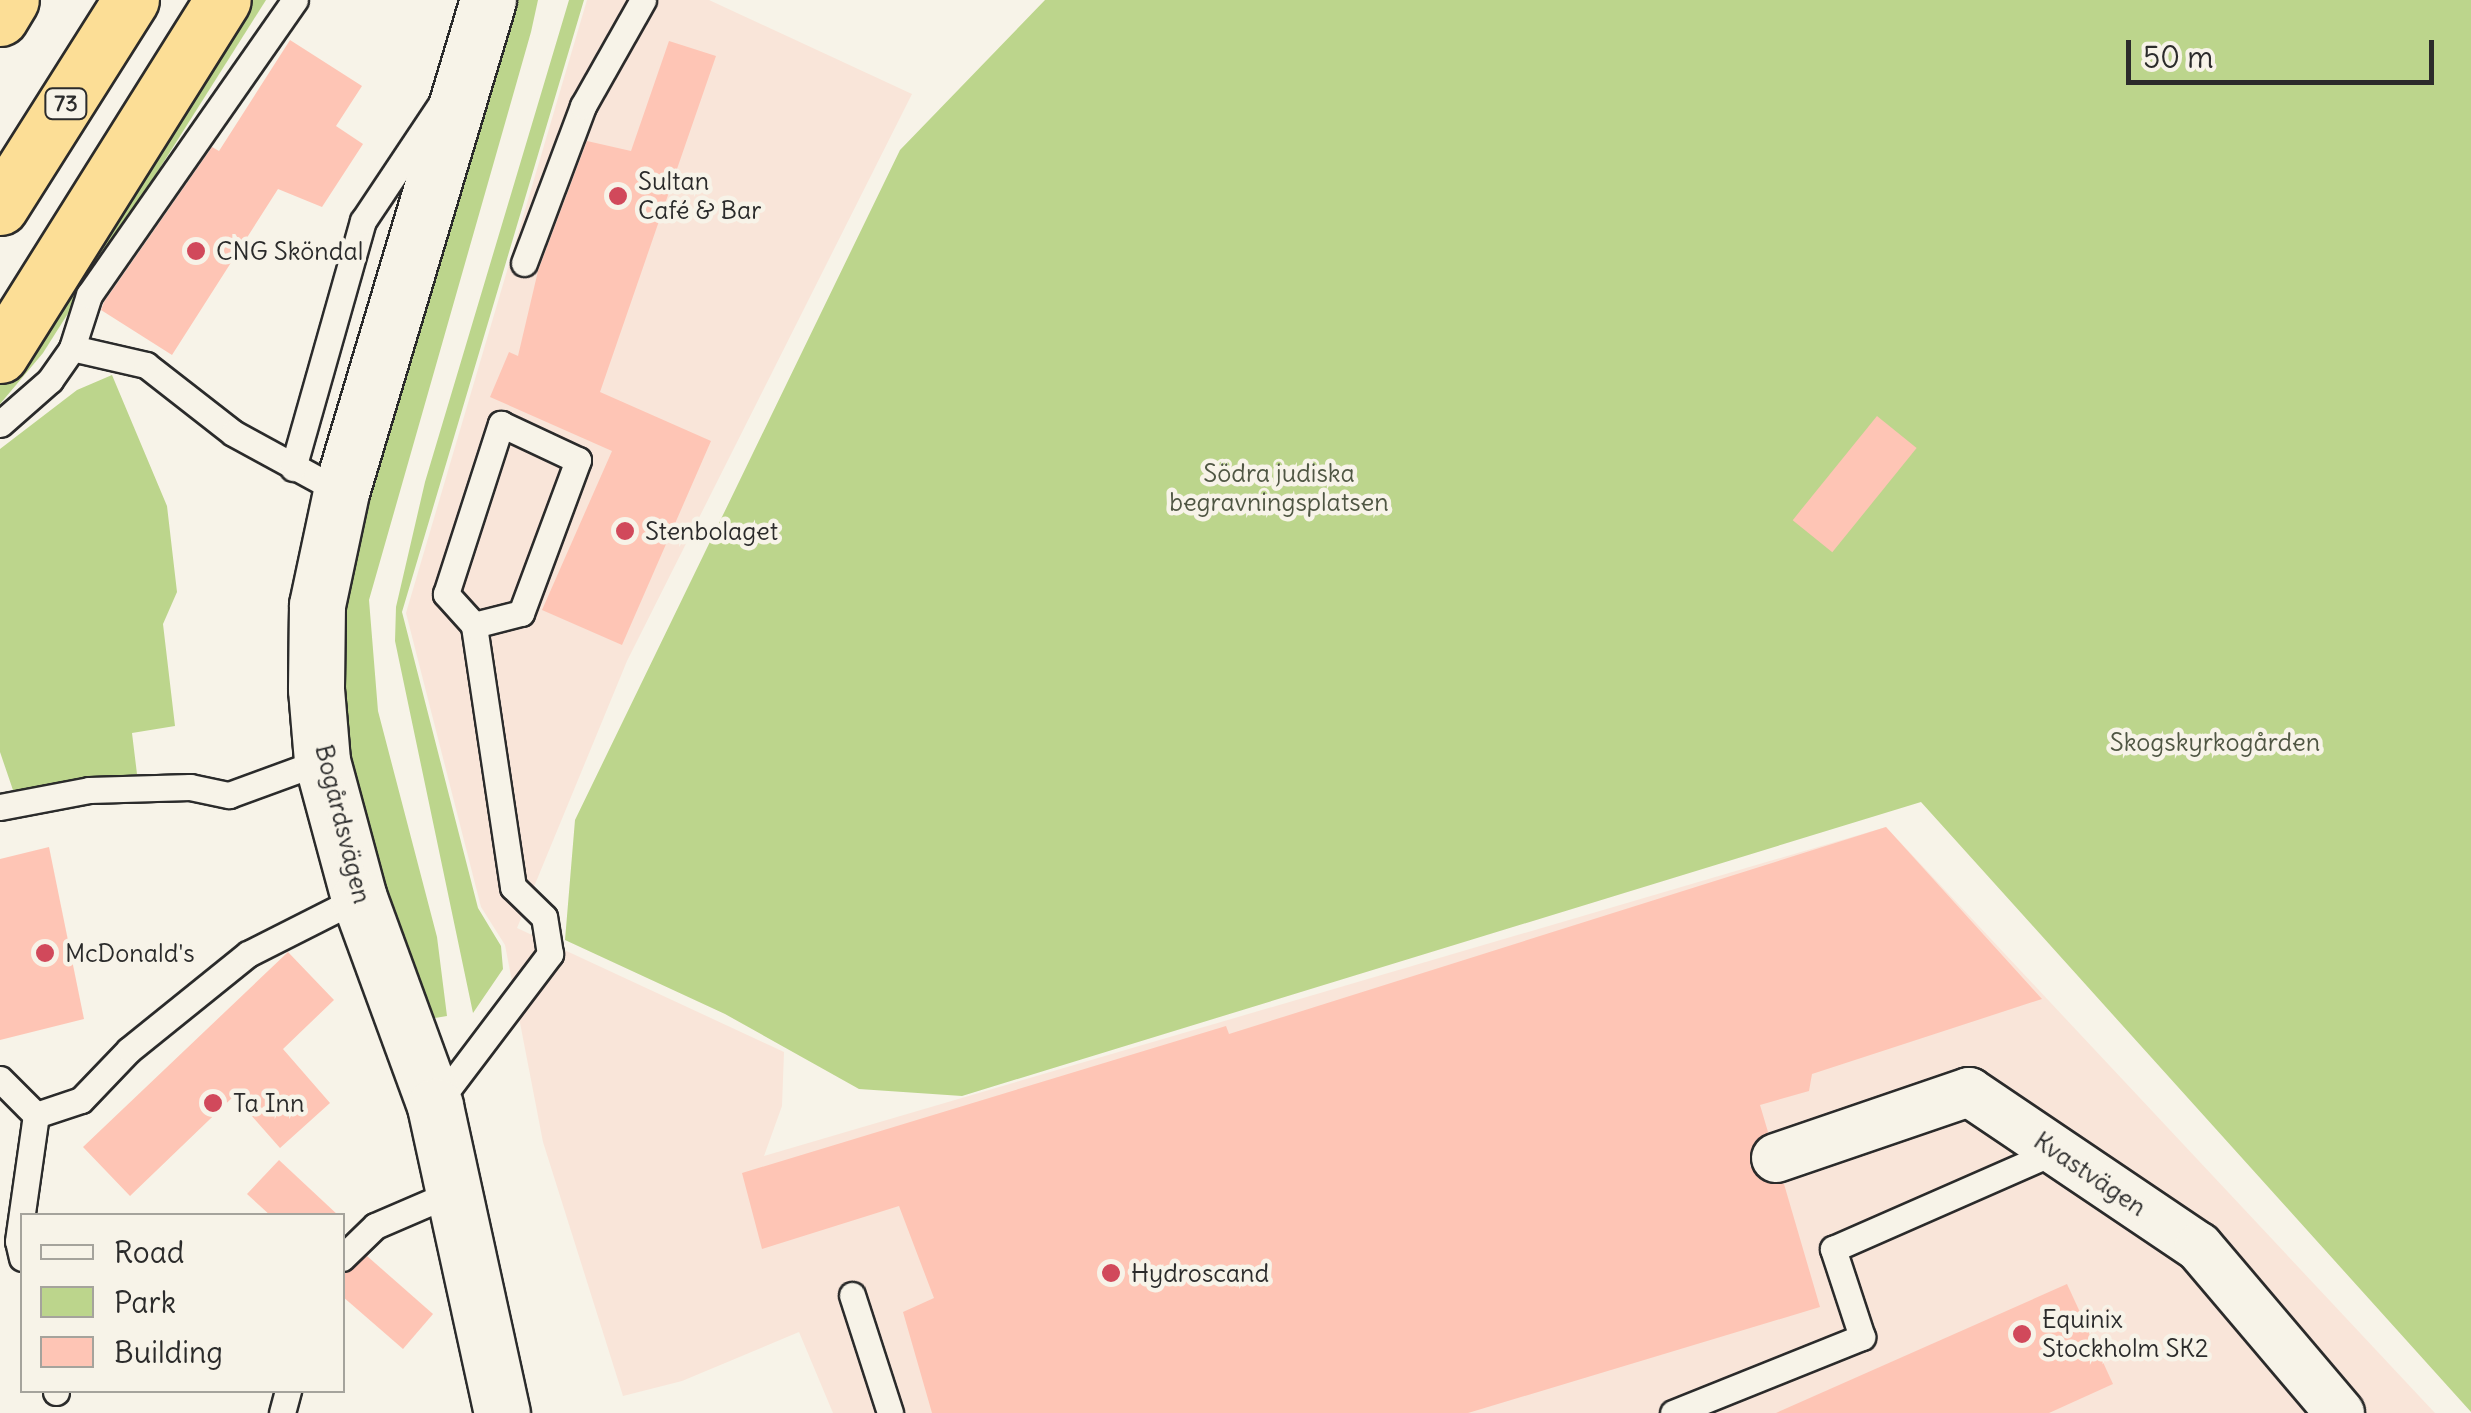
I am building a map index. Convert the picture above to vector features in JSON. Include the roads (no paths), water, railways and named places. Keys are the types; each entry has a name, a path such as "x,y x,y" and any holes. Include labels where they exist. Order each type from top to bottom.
{"highway":[{"path":"0,18 11,0"},
{"name":"73","path":"0,208 132,0"},
{"path":"0,355 223,0"}],"street":[{"name":"Bogårdsvägen","path":"488,0 465,74 317,480 317,606 322,761 359,898 435,1106 502,1413"},
{"name":"Kvastvägen","path":"1776,1158 1968,1092 2199,1247 2340,1413"}],"lane":[{"path":"0,424 50,380 72,348 89,295 294,0"},
{"path":"524,263 583,106 643,0"},
{"path":"72,348 146,365 233,433 317,480"},
{"path":"435,1106 550,954 544,917 514,887 474,624 446,594 500,424 578,460 521,614 474,624"},
{"path":"0,806 89,790 190,787 229,795 322,761"},
{"path":"36,1115 81,1100 130,1050 248,954 359,898"},
{"path":"0,1079 36,1115"},
{"path":"22,1213 36,1115"},
{"path":"1673,1413 1862,1337 1833,1249 2056,1151"},
{"path":"345,1255 376,1226 454,1192"},
{"path":"852,1295 890,1413"}],"place":[{"name":"Sultan Café & Bar","path":"618,196"},
{"name":"CNG Sköndal","path":"196,251"},
{"name":"Stenbolaget","path":"625,531"},
{"name":"McDonald's","path":"45,953"},
{"name":"Ta Inn","path":"213,1103"},
{"name":"Hydroscand","path":"1111,1273"},
{"name":"Equinix Stockholm SK2","path":"2022,1334"}],"park label":[{"name":"Södra judiska begravningsplatsen","path":"1279,488"},
{"name":"Skogskyrkogården","path":"2215,742"}]}
